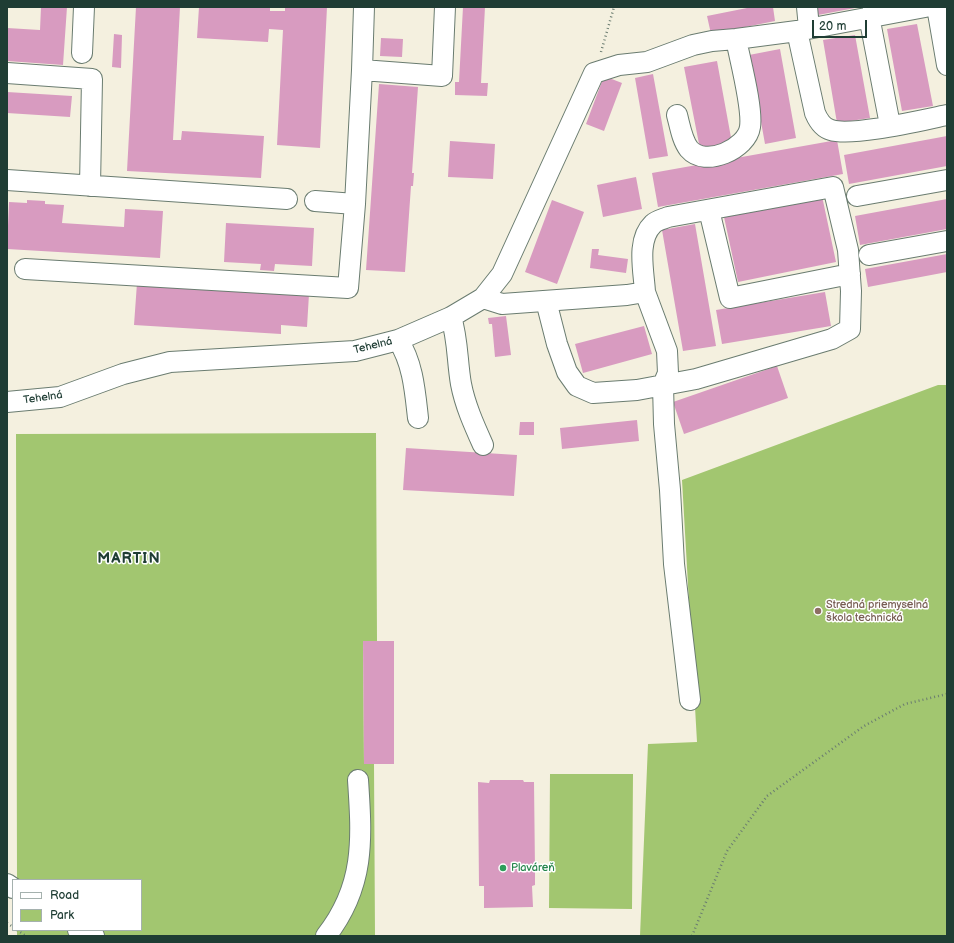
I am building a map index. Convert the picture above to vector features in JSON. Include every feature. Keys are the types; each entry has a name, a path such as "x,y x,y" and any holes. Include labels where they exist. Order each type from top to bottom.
{"street":[{"path":"82,54 84,7"},
{"path":"25,269 348,288 356,204 364,7"},
{"path":"362,70 442,76 445,7"},
{"path":"807,7 803,29 815,113 820,122 830,130 847,132 947,116"},
{"path":"594,73 619,64 647,62 693,45 712,41 803,29 924,7"},
{"path":"937,7 947,65"},
{"path":"869,16 890,125"},
{"path":"677,115 685,141 690,150 699,155 710,156 728,152 738,147 746,137 750,127 749,109 736,39"},
{"path":"7,73 92,79 90,186"},
{"name":"Tehelná","path":"7,402 60,398 123,374 170,362 356,351 398,340 450,317 483,298 502,274 518,242 594,73"},
{"path":"7,180 287,199"},
{"path":"856,196 947,180"},
{"path":"546,301 557,344 567,372 577,386 593,393 637,390 663,385 696,379 832,340 850,329 850,274 848,250 833,187 668,217 654,223 646,235 642,256 646,292 667,351 668,373 663,385 674,564 690,700"},
{"path":"315,202 356,204"},
{"path":"709,210 730,298 850,274"},
{"path":"868,255 947,241"},
{"path":"483,298 502,304 627,295 646,292"},
{"path":"450,317 456,332 461,384 470,416 483,445"},
{"path":"398,340 406,352 415,389 418,418"},
{"path":"326,936 339,920 357,873 360,851 358,780"},
{"path":"81,931 94,936"}],"path":[{"path":"594,73 614,7"},
{"path":"692,936 727,851 766,796 864,726 904,704 947,694"}],"green space":[{"name":"Stredná priemyselná škola technická","path":"938,385 947,385 947,936 640,936 648,744 697,742 682,480"},
{"path":"376,433 377,641 363,641 364,764 374,764 375,936 17,936 17,931 142,931 142,879 17,879 16,434"},
{"path":"550,774 633,774 632,909 549,908"}],"building":[{"path":"41,7 67,7 63,65 7,61 7,28 40,30"},
{"path":"136,7 180,7 173,140 181,140 182,131 264,136 261,178 127,171"},
{"path":"199,7 270,7 270,11 285,11 285,7 327,7 320,148 277,145 283,30 269,29 268,42 197,38"},
{"path":"463,7 485,7 481,83 488,83 487,96 455,95 455,82 459,82"},
{"path":"752,7 773,7 775,21 711,34 707,16"},
{"path":"816,7 855,7 855,8 818,15"},
{"path":"917,24 933,106 902,111 887,29"},
{"path":"114,34 122,35 121,68 112,67"},
{"path":"855,35 870,118 837,123 823,40"},
{"path":"381,38 403,39 402,57 380,56"},
{"path":"780,49 796,138 765,144 749,55"},
{"path":"717,61 732,143 700,149 684,67"},
{"path":"653,74 668,156 649,159 635,78"},
{"path":"604,76 622,83 604,131 586,124"},
{"path":"379,84 418,87 412,173 414,173 413,186 411,186 405,272 366,270"},
{"path":"7,92 72,96 70,117 7,113"},
{"path":"947,136 947,166 849,184 844,155"},
{"path":"837,140 843,174 658,207 652,173"},
{"path":"450,141 495,144 493,179 448,177"},
{"path":"636,177 642,209 603,217 597,185"},
{"path":"822,196 836,262 738,282 724,217"},
{"path":"947,199 947,229 860,245 855,216"},
{"path":"27,200 45,201 45,204 64,205 62,223 124,227 125,209 163,211 160,258 7,249 9,202 27,203"},
{"path":"552,200 584,212 557,284 525,272"},
{"path":"226,223 314,228 312,266 275,264 274,271 260,270 261,264 224,262"},
{"path":"695,224 716,346 683,351 662,230"},
{"path":"592,249 599,249 598,255 628,259 626,273 590,268"},
{"path":"947,254 947,272 868,287 865,269"},
{"path":"137,283 309,294 307,327 281,325 281,334 134,325"},
{"path":"825,292 831,326 722,344 716,310"},
{"path":"506,316 511,355 495,357 492,324 489,324 488,318"},
{"path":"644,326 652,354 583,373 575,344"},
{"path":"777,366 788,398 684,434 673,402"},
{"path":"637,420 639,441 562,449 560,428"},
{"path":"520,422 534,422 534,435 519,435"},
{"path":"406,448 517,455 514,496 403,490"},
{"path":"363,641 394,641 394,764 364,764"},
{"path":"490,780 523,780 524,782 534,782 535,885 532,886 533,907 484,908 484,886 479,886 478,782 489,783"}],"place":[{"name":"Stredná priemyselná škola technická","path":"818,611"},
{"name":"Plaváreň","path":"503,868"}],"district":[{"name":"MARTIN","path":"129,559"}]}
